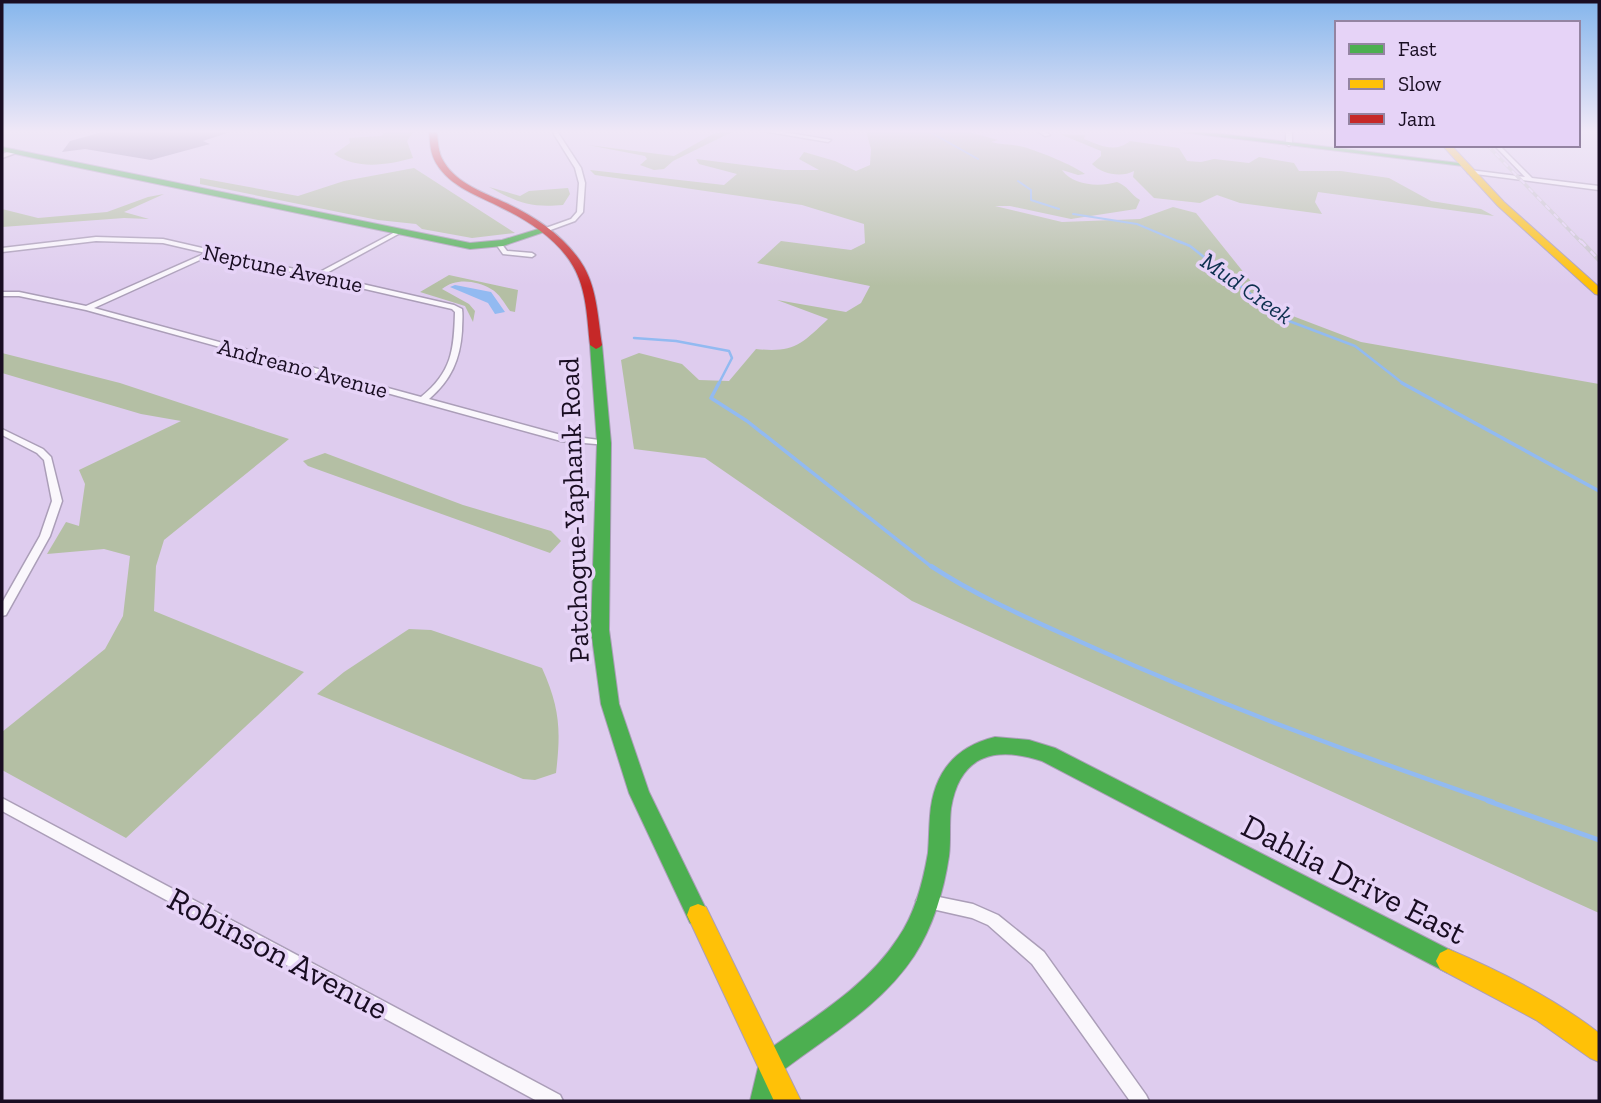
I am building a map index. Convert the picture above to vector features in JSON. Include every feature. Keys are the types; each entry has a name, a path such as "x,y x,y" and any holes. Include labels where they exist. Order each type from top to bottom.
{"main road":[{"path":"161,182 470,246 499,244 545,230"},
{"name":"Patchogue-Yaphank Road","path":"459,182 519,213 545,230 567,250 582,272 588,287 598,360 604,443 600,630 610,704 639,793 788,1101"},
{"path":"1481,182 1519,221 1599,292"},
{"name":"Dahlia Drive East","path":"770,1064 880,982 908,945 937,860 941,805 949,778 969,756 988,744 1009,743 1028,746 1076,769 1545,1011 1574,1028 1599,1049"},
{"path":"763,1101 770,1064"}],"street":[{"path":"545,230 576,219 580,212 582,182"},
{"path":"1557,182 1599,188"},
{"path":"318,275 399,232"},
{"name":"Neptune Avenue","path":"2,250 96,239 163,241 454,307 459,311 457,346 451,369 446,380 422,401"},
{"path":"499,244 505,253 531,254"},
{"path":"87,308 211,253"},
{"name":"Andreano Avenue","path":"2,294 19,294 87,308 561,438 604,443"},
{"path":"2,432 40,451 48,459 57,501 44,536 2,612"},
{"name":"Robinson Avenue","path":"2,804 554,1101"},
{"path":"924,901 973,911 993,920 1038,958 1140,1101"}],"green space":[{"path":"200,182 224,182 298,196 339,182 436,182 515,233 472,238 422,229 416,224 378,220"},
{"path":"647,182 724,185 727,182 1082,182 1095,185 1118,182 1140,200 1136,209 1071,219 1010,206 995,206 1062,222 1140,219 1173,207 1196,213 1265,299 1290,315 1361,342 1599,384 1599,913 912,601 705,458 634,449 621,360 639,353 682,364 699,380 729,381 756,349 779,350 796,345 828,319 777,300 846,312 861,303 870,286 757,263 781,241 851,250 865,243 864,224 802,205"},
{"path":"1138,182 1397,182 1431,201 1481,209 1494,216 1318,192 1315,202 1322,214 1240,203 1217,195 1200,203 1154,198"},
{"path":"489,187 520,196 529,191 568,188 570,194 563,205 541,206 516,200"},
{"path":"164,194 124,212 149,219 124,218 2,227 2,209 38,218 107,212"},
{"path":"449,275 518,290 515,312 510,311 494,291 472,282 453,283 442,289 469,304 475,311 473,322 465,306 420,292"},
{"path":"2,353 120,383 289,439 164,540 156,566 154,611 304,672 126,838 2,770 2,732 105,649 123,616 130,556 104,549 47,554 66,522 79,526 85,484 79,470 181,421 141,414 2,373"},
{"path":"325,453 463,505 551,531 561,541 550,553 308,466 303,461"},
{"path":"409,629 431,630 542,668 558,719 556,773 535,780 523,779 317,694 344,672"}],"water":[{"path":"455,285 491,292 505,312 495,314 488,303 450,287"}],"waterway":[{"name":"Mud Creek","path":"1020,182 1031,190 1031,200 1059,209"},
{"name":"Mud Creek","path":"1073,214 1137,224 1182,243"},
{"name":"Mud Creek","path":"1178,241 1190,246 1281,318 1355,346 1403,384"},
{"path":"634,338 676,341 729,351 732,358 718,385"},
{"path":"719,383 711,398 747,421 933,568"},
{"name":"Mud Creek","path":"1403,384 1599,491"},
{"path":"931,566 1010,610 1191,690 1341,748 1493,802"},
{"path":"1488,801 1599,840"}],"railway":[{"path":"1523,182 1582,243"},
{"path":"1581,241 1599,260"}],"traffic: fast":[{"path":"161,182 470,246 503,243 545,230"},
{"path":"596,345 604,443 600,630 610,704 639,793 698,915"},
{"path":"770,1064 862,996 879,981 907,946 923,914 933,879 939,849 941,809 948,783 957,767 968,756 995,745 1012,745 1048,754 1448,961"},
{"path":"763,1101 770,1064"}],"traffic: slow":[{"path":"1481,182 1501,204 1599,292"},
{"path":"698,915 788,1101"},
{"path":"1448,961 1564,1023 1599,1049"}],"traffic: jam":[{"path":"459,182 534,222 573,258 588,289 596,345"}]}
